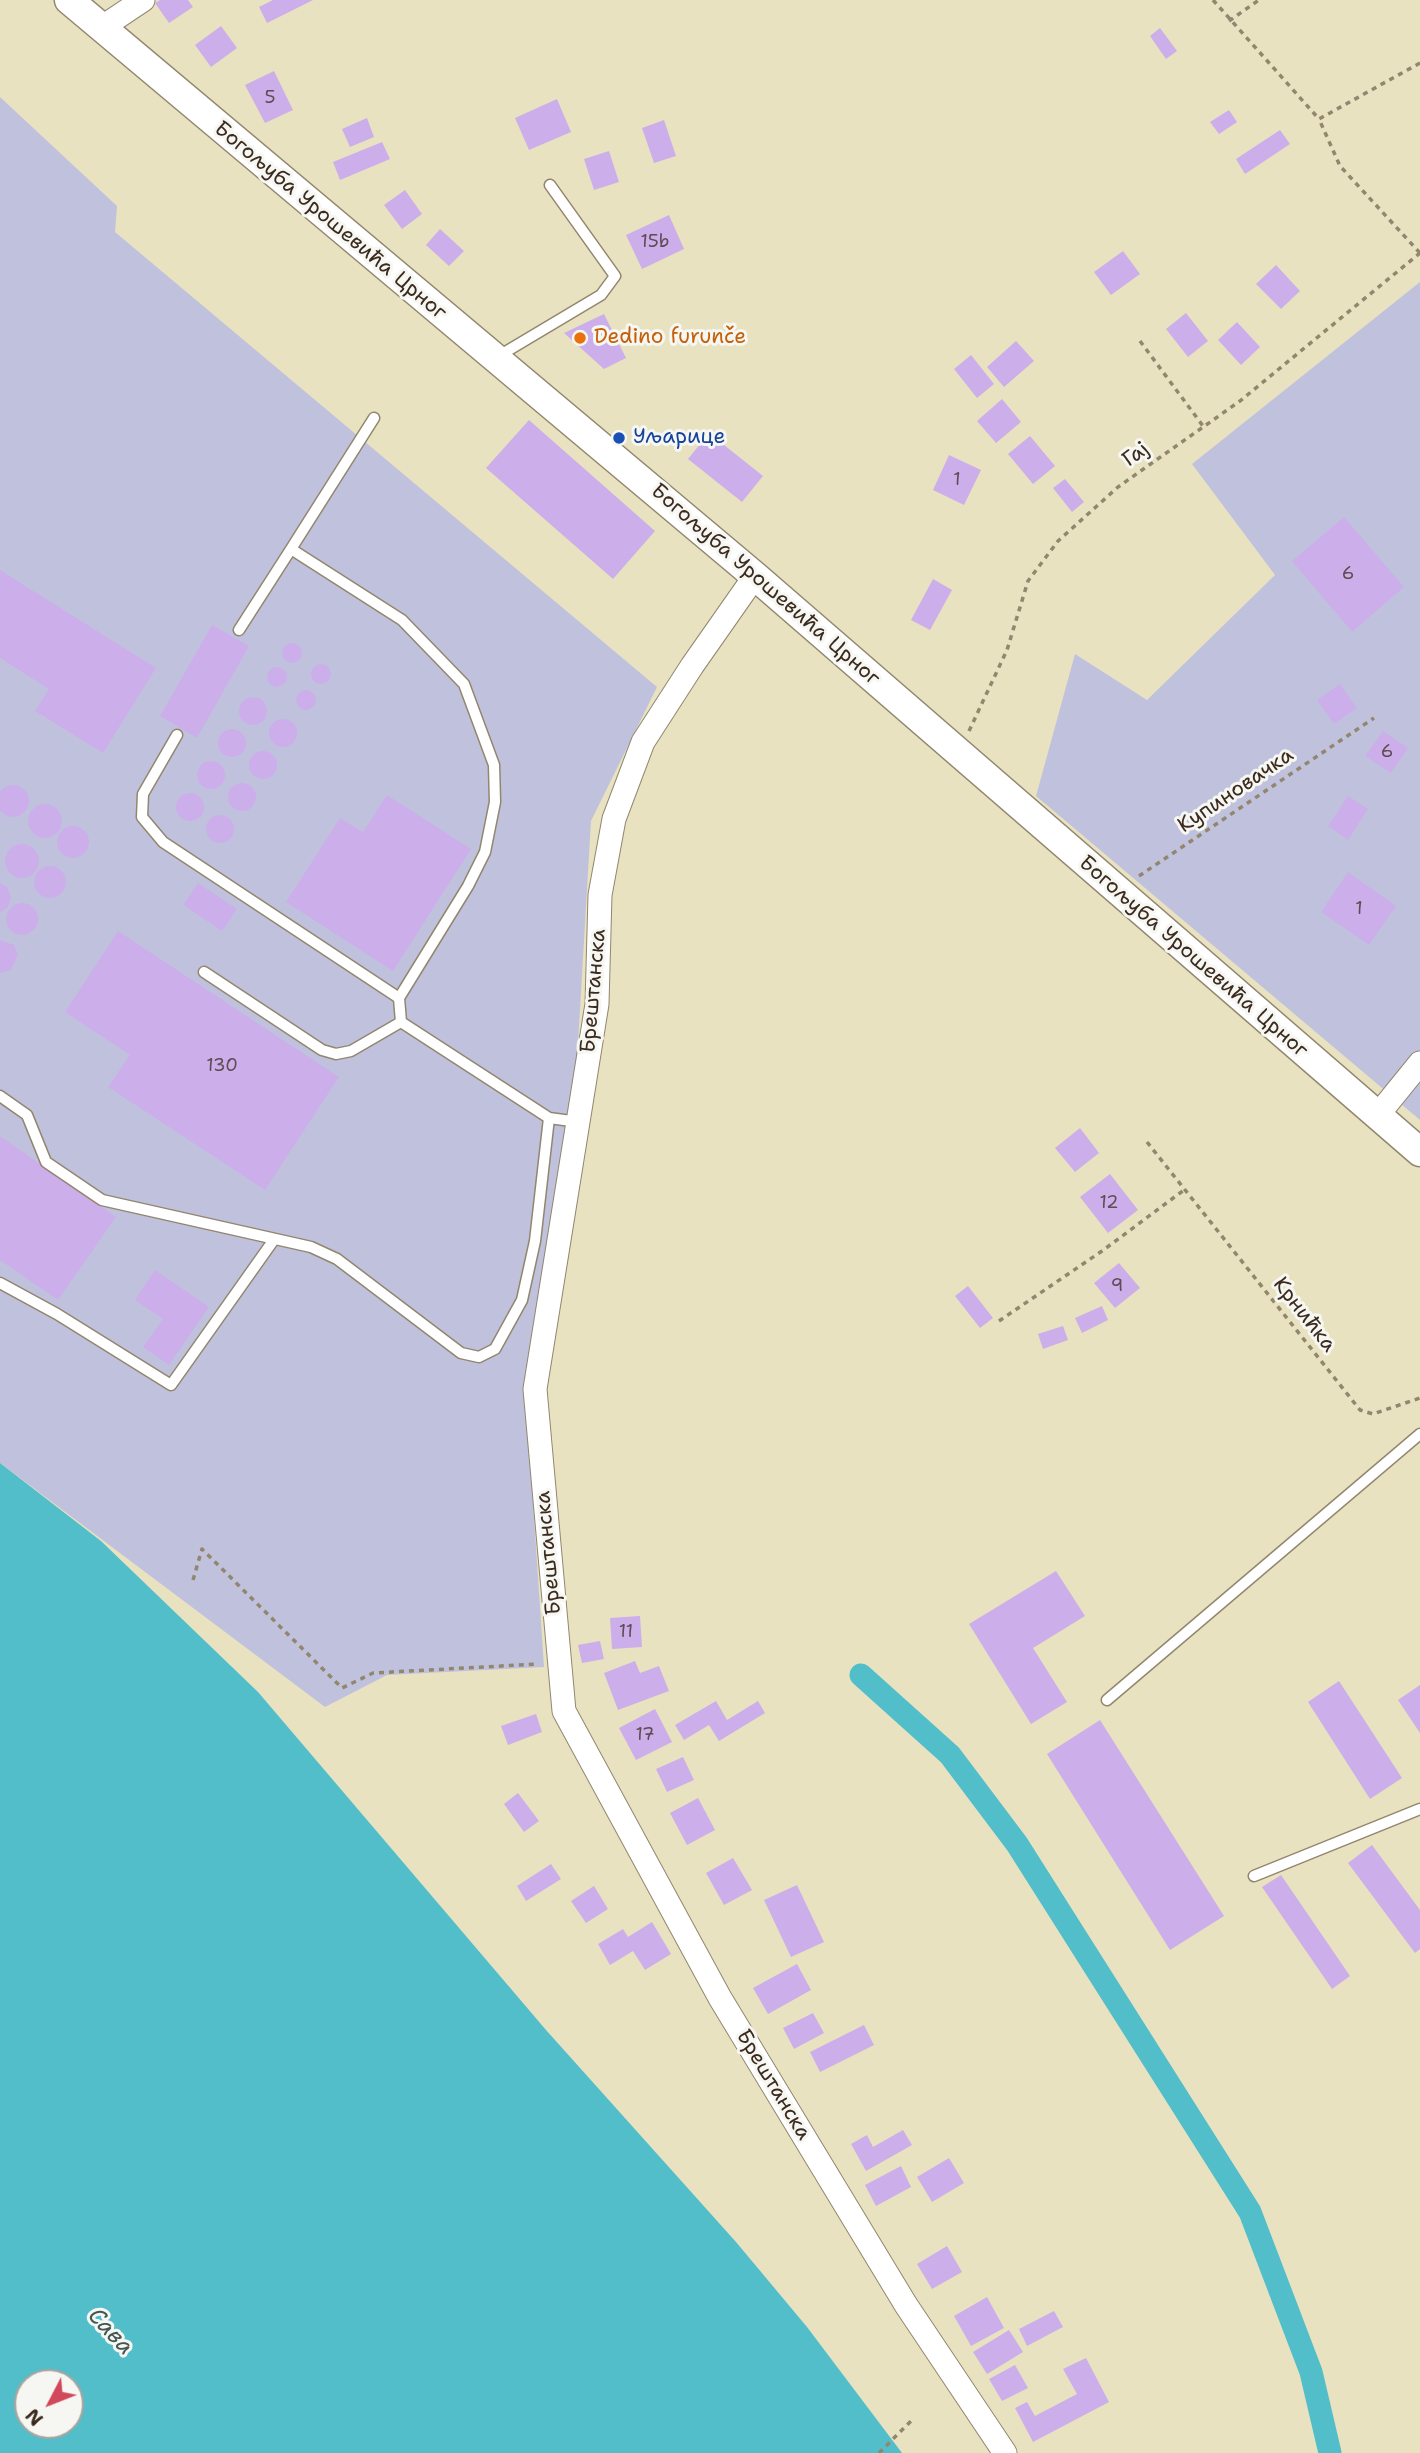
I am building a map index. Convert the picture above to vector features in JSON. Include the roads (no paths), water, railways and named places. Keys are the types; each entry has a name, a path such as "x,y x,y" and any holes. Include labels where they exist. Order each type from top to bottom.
{"street":[{"name":"Богољуба Урошевића Црног","path":"69,0 755,576 1420,1152"},
{"path":"101,28 142,0"},
{"name":"Брештанска","path":"755,576 692,666 643,743 614,819 600,895 597,1004 535,1389 564,1711 720,1998 906,2305 1005,2453"},
{"path":"1377,1116 1420,1063"}],"lane":[{"path":"495,358 601,295 615,276 550,185"},
{"path":"239,630 374,418"},
{"path":"291,549 402,620 464,684 494,765 495,802 485,852 468,886 399,998 401,1022"},
{"path":"177,735 143,793 142,817 156,834 163,842 399,998"},
{"path":"204,972 322,1050 336,1054 351,1051 401,1022"},
{"path":"401,1022 549,1118 579,1122"},
{"path":"0,1096 27,1115 46,1162 102,1200 273,1241 311,1247 337,1259 461,1353 479,1357 495,1349 522,1300 535,1241 549,1118"},
{"path":"0,1283 57,1314 171,1385 273,1241"},
{"path":"1107,1700 1420,1434"},
{"path":"1254,1876 1420,1809"}],"water":[{"name":"Сава","path":"0,1463 101,1541 258,1692 546,2030 736,2242 807,2327 902,2453 0,2453"}],"waterway":[{"path":"861,1675 950,1755 1017,1844 1250,2212 1311,2372 1330,2453"}],"place":[{"name":"Dedino furunče","path":"580,338"},
{"name":"Уљарице","path":"619,438"}]}
